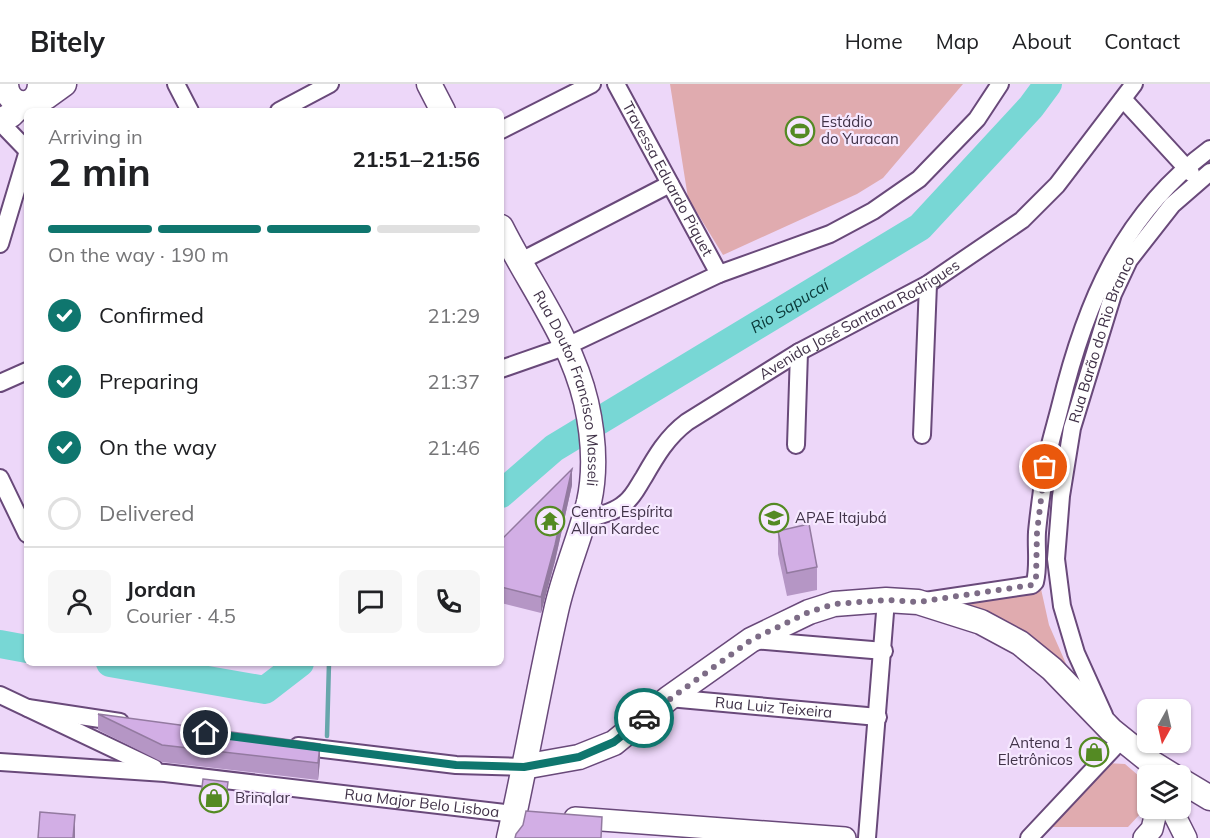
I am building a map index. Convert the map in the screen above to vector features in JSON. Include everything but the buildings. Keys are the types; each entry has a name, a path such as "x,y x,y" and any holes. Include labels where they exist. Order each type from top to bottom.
{"main road":[{"path":"0,122 11,115 15,90 46,97 64,84"},
{"path":"429,84 441,108"},
{"name":"Rua Doutor Francisco Masseli","path":"504,233 571,356 586,403 592,440 593,466 585,511 556,608 524,767 534,815 508,838"},
{"path":"524,767 579,757 614,742 669,698 751,640 817,609 834,604 886,600 918,602 981,622 1020,643 1052,669 1150,765"},
{"path":"1191,787 1210,798"}],"street":[{"path":"176,84 188,108"},
{"path":"285,108 330,84"},
{"path":"504,128 592,84"},
{"name":"Travessa Eduardo Piquet","path":"616,84 719,274"},
{"path":"504,368 571,356 719,274 830,234 873,211 919,179 977,118 1000,84"},
{"name":"Avenida José Santana Rodrigues","path":"585,511 613,511 624,505 632,497 662,447 673,433 687,422 799,352 928,284 1022,220 1057,185 1134,84"},
{"path":"1123,99 1185,168"},
{"path":"0,122 24,149"},
{"name":"Rua Barão do Rio Branco","path":"918,602 1032,585 1036,578 1037,532 1045,467 1080,334 1099,287 1119,249 1150,206 1185,168 1210,149"},
{"path":"0,244 24,162"},
{"name":"Rua Barão do Rio Branco","path":"1116,734 1076,653 1062,606 1056,559 1063,485 1072,428 1113,294 1130,260 1172,205 1204,176 1185,168"},
{"path":"519,262 670,184"},
{"path":"922,435 928,284"},
{"path":"796,445 799,352"},
{"path":"0,383 24,372"},
{"path":"0,478 24,528"},
{"path":"867,838 884,651 886,600"},
{"path":"751,640 884,651"},
{"path":"0,695 165,773"},
{"name":"Rua Luiz Teixeira","path":"669,698 878,717"},
{"path":"28,708 136,724"},
{"path":"1029,838 1116,734"},
{"path":"277,743 456,765 524,767"},
{"name":"Rua Major Belo Lisboa","path":"0,762 165,773 534,815 845,838"},
{"path":"1144,838 1152,829 1154,819"},
{"path":"1176,819 1186,838"}],"shaded area":[{"name":"Estádio do Yuracan","path":"670,84 963,84 883,178 857,194 723,255 688,198"},
{"path":"1041,589 1049,625 1067,666 1013,626 954,604"},
{"path":"1106,763 1125,764 1137,774 1137,817 1128,827 1048,827"}],"waterway":[{"name":"Rio Sapucaí","path":"504,491 554,448 920,227 1031,107 1048,84"},
{"name":"Rio Sapucaí","path":"0,644 24,648"},
{"name":"Rio Sapucaí","path":"127,666 265,690 296,666"},
{"path":"327,736 329,666"}],"way so far":[{"path":"644,718 751,640 809,612 834,604 886,600 918,602 1032,585 1036,578 1037,532 1045,467"}],"place":[{"name":"Estádio do Yuracan","path":"800,131"},
{"name":"APAE Itajubá","path":"774,518"},
{"name":"Centro Espírita Allan Kardec","path":"550,521"},
{"name":"Antena 1 Eletrônicos","path":"1094,752"},
{"name":"Brinqlar","path":"214,798"}],"route":[{"path":"206,733 346,753 456,765 524,767 579,757 614,742 644,718"}]}
